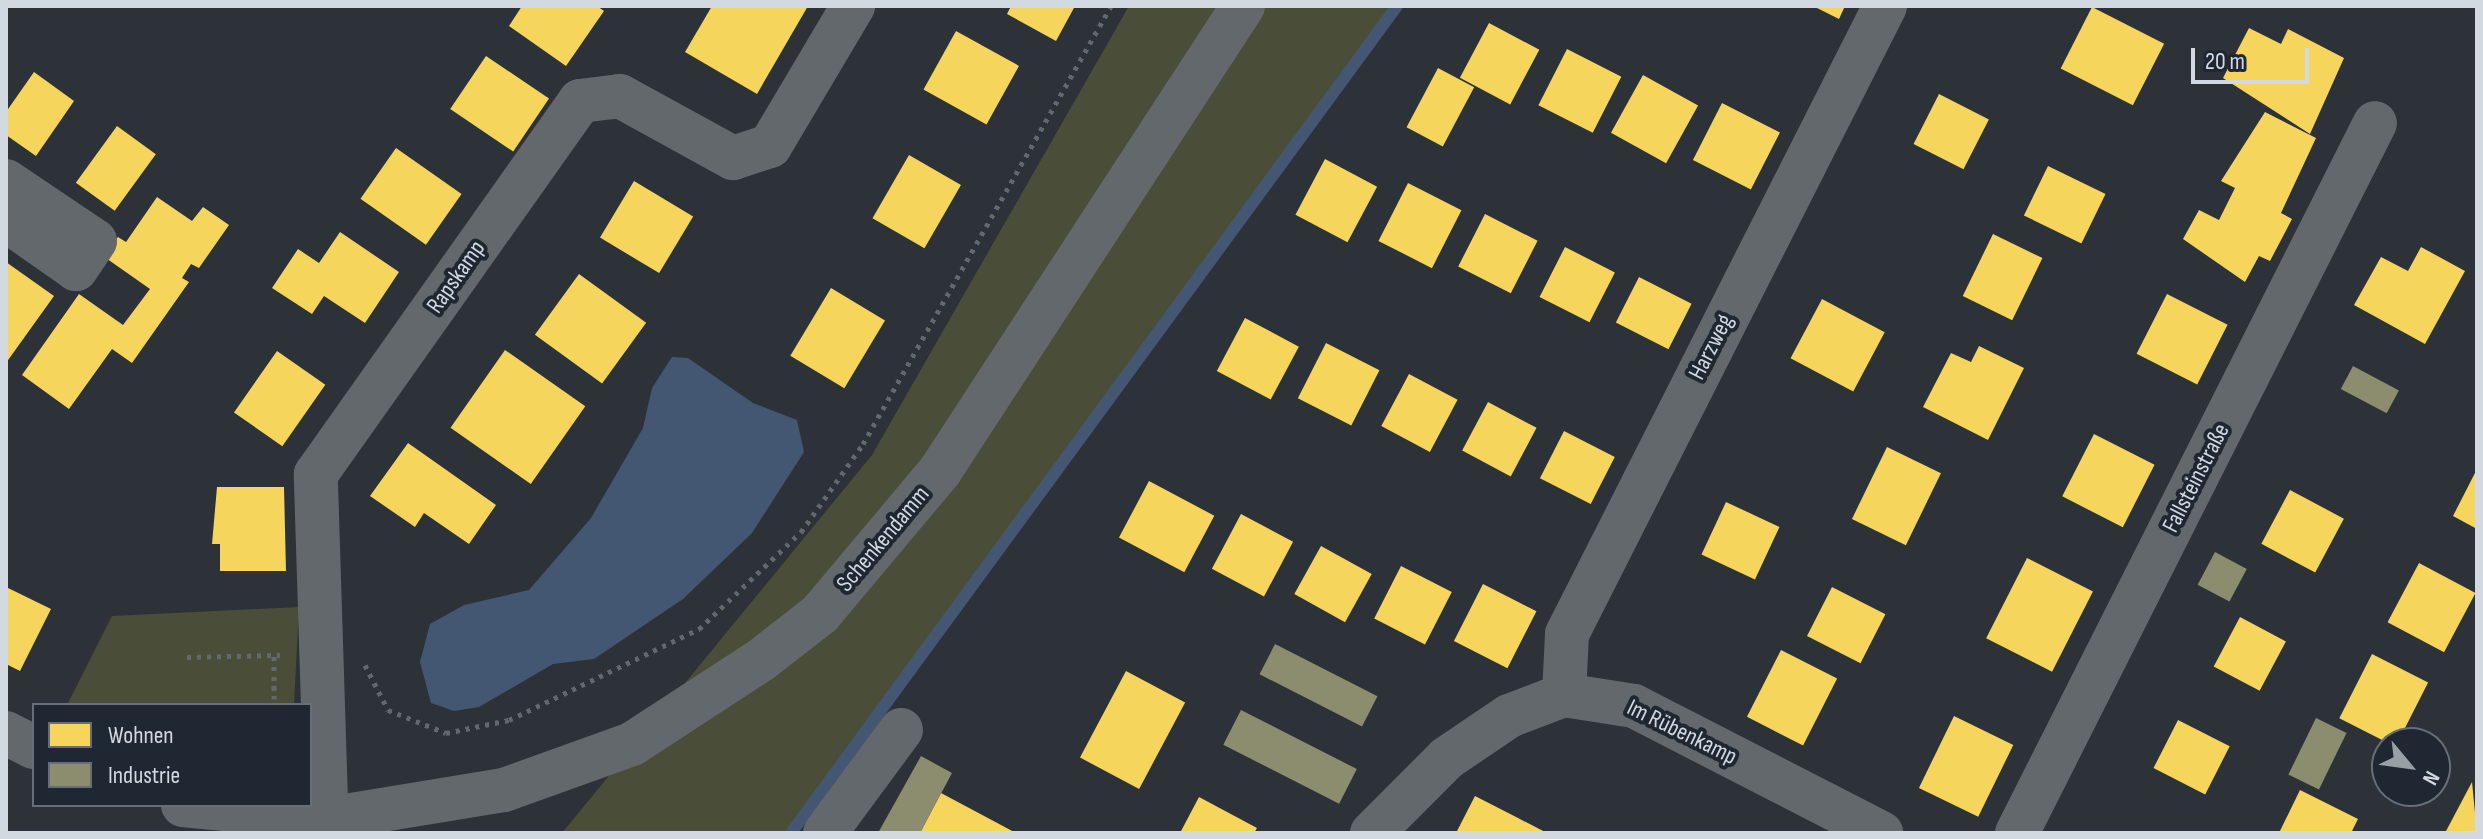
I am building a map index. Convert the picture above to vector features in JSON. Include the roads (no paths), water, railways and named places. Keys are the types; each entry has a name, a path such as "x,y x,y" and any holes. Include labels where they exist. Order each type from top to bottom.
{"street":[{"name":"Rapskamp","path":"327,826 316,474 580,101 620,96 733,158 770,146 853,6"},
{"name":"Schenkendamm","path":"197,807 327,826 437,804 570,770 695,710 820,614 940,471 1243,6"},
{"name":"Harzweg","path":"1564,695 1567,634 1885,6"},
{"name":"Fallsteinstraße","path":"2017,833 2375,123"},
{"path":"6,181 95,241 76,269 6,220"},
{"name":"Im Rübenkamp","path":"1372,833 1447,758 1509,716 1564,695 1634,706 1881,833"},
{"path":"825,833 901,730"},
{"path":"6,733 32,746"}],"water":[{"path":"672,357 688,358 753,403 797,420 804,452 752,533 683,599 594,659 553,664 479,707 454,711 431,703 420,662 430,624 464,605 529,590 591,518 643,428 652,388"}],"waterway":[{"path":"791,833 1397,6"}]}
